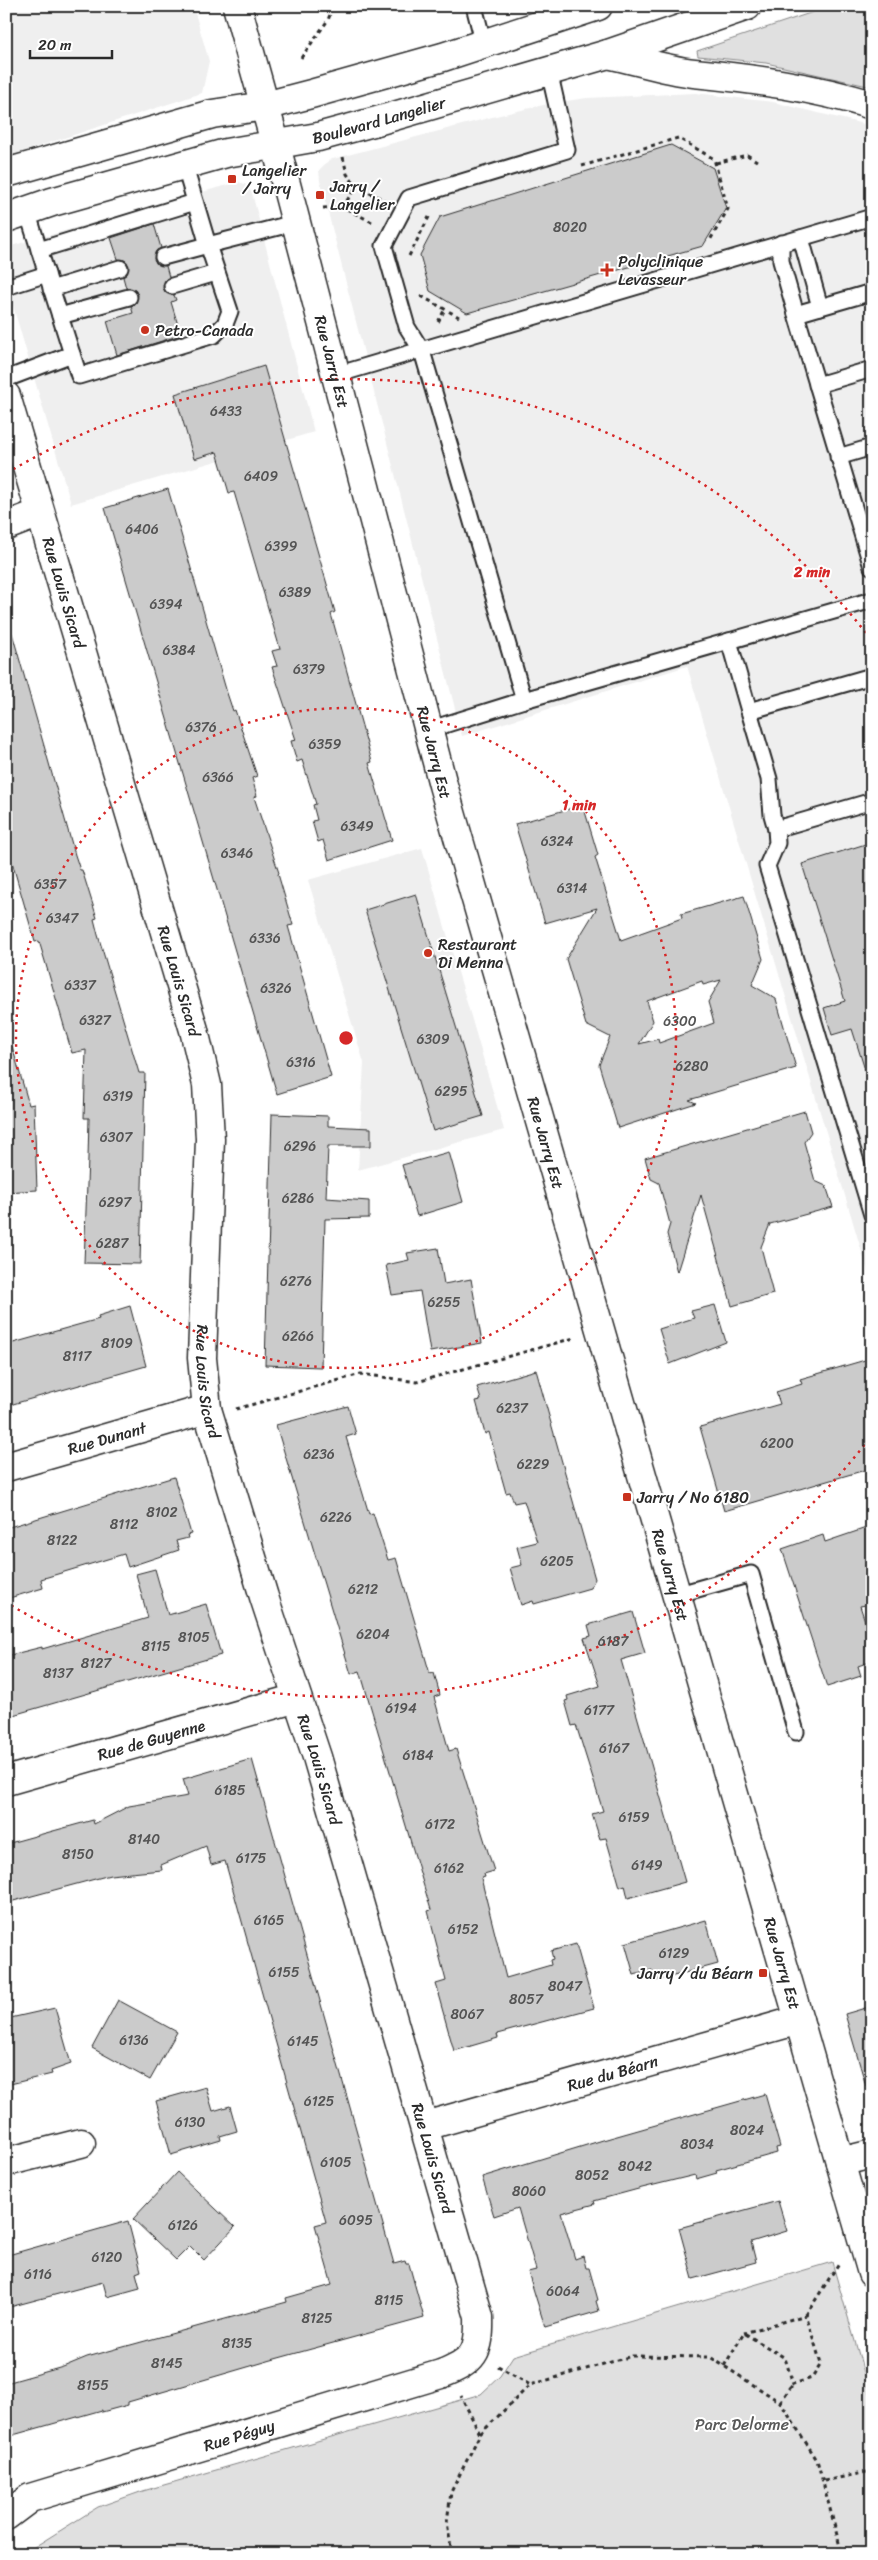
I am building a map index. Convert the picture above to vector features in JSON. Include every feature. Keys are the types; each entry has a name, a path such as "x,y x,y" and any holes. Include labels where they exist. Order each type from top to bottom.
{"street":[{"name":"Rue Jarry Est","path":"237,6 276,146 294,223 336,374 428,730 872,2274"},
{"name":"Boulevard Langelier","path":"16,215 184,164 226,153 276,146 318,137 549,71 608,54 747,6"},
{"path":"6,173 212,114 265,106 484,45 590,8"},
{"path":"608,54 693,73 769,81 824,92 872,105"},
{"name":"Rue Louis Sicard","path":"6,396 194,1030 207,1085 210,1139 202,1358 208,1413 264,1597 317,1757 479,2317 480,2338 474,2354"},
{"path":"6,526 40,513"},
{"name":"Rue Dunant","path":"6,1467 208,1413"},
{"name":"Rue de Guyenne","path":"6,1782 297,1698"},
{"name":"Rue du Béarn","path":"425,2126 799,2020"},
{"path":"6,2162 81,2143"},
{"path":"840,2162 872,2154"},
{"name":"Rue Péguy","path":"6,2516 30,2498 449,2371 474,2354"}],"lane":[{"path":"474,6 484,45"},
{"path":"524,700 422,351 407,327 384,246 409,198 567,150 549,71"},
{"path":"16,215 39,250 79,376 214,335 225,324 230,311 216,273 184,164"},
{"path":"39,250 195,202"},
{"path":"336,374 422,351 872,217"},
{"path":"163,257 294,223"},
{"path":"800,238 820,307"},
{"path":"781,243 781,261 872,567"},
{"path":"51,289 120,268"},
{"path":"172,286 216,273"},
{"path":"6,288 47,274"},
{"path":"796,314 872,292"},
{"path":"60,316 129,297"},
{"path":"6,379 72,354"},
{"path":"817,385 872,369"},
{"path":"838,457 872,447"},
{"path":"428,730 524,700 872,600"},
{"path":"729,641 769,779 777,844 767,866 872,1216"},
{"path":"749,711 872,676"},
{"path":"776,829 872,801"},
{"path":"676,1595 751,1574 796,1732"}],"path":[{"path":"301,58 328,20 333,6"},
{"path":"572,169 678,138 714,158 728,209 706,247"},
{"path":"341,152 347,174 356,186 377,197"},
{"path":"716,164 748,155 757,161"},
{"path":"343,207 356,186"},
{"path":"323,208 343,207 364,218"},
{"path":"412,263 409,255 432,211"},
{"path":"418,288 421,296 463,319"},
{"path":"208,1413 361,1374 417,1382 601,1330"},
{"path":"724,2366 744,2333 806,2315 860,2231"},
{"path":"780,2402 793,2384 812,2378 820,2364 806,2315"},
{"path":"744,2333 786,2358 793,2384"},
{"path":"474,2354 530,2385"},
{"path":"452,2554 447,2522 451,2492 480,2434 530,2385 632,2356 710,2357 780,2402 817,2460 842,2554"},
{"path":"449,2371 480,2434"},
{"path":"824,2481 872,2471"}],"shaded area":[{"path":"6,6 193,6 209,61 202,93 6,157"},
{"path":"695,93 773,102 872,126 872,1286 687,666 462,736 320,181 319,170 329,160 496,116 552,103 587,98"},
{"path":"238,182 245,184 252,193 314,432 71,504 6,282 6,250 11,246"},
{"path":"422,848 504,1130 358,1170 364,1063 308,880"}],"green space":[{"path":"831,6 872,6 872,87 766,63 698,56 697,51"},
{"name":"Parc Delorme","path":"832,2262 872,2400 872,2554 23,2554 98,2507 143,2491 481,2394 500,2376 513,2356"}],"building":[{"path":"671,145 713,168 726,208 703,246 467,313 430,291 420,255 440,217"},
{"path":"154,224 161,248 156,251 154,259 157,264 166,266 169,277 165,280 163,288 166,293 174,295 176,300 171,302 181,335 117,355 107,321 133,313 131,306 136,303 138,295 135,290 126,288 123,277 127,274 129,266 126,261 118,259 111,238"},
{"path":"264,366 335,612 331,614 372,762 369,763 392,840 329,860 323,840 318,842 312,821 317,820 313,805 316,804 302,760 297,762 291,741 296,740 272,667 277,666 272,651 280,649 234,492 229,493 217,452 194,459 175,394"},
{"path":"168,489 227,693 233,711 235,710 257,776 252,778 257,796 254,797 279,873 293,925 288,926 331,1077 277,1094 105,508"},
{"path":"12,633 75,855 80,870 82,870 97,918 94,919 98,935 139,1073 145,1073 140,1264 84,1263 89,1118 84,1118 86,1050 72,1053 39,941 35,942 6,841 6,634"},
{"path":"583,805 598,855 595,857 621,940 682,918 681,914 744,896 763,959 752,985 776,999 796,1068 689,1100 696,1103 618,1128 599,1065 610,1037 586,1025 566,959 597,908 545,923 515,824","holes":["721,980 708,1002 714,1023 659,1043 658,1039 639,1044 653,1021 647,1001 702,981 703,985"]},
{"path":"872,842 872,1075 867,1076 852,1029 832,1035 824,1008 845,1001 802,864"},
{"path":"416,894 483,1116 433,1131 365,910"},
{"path":"12,1046 29,1105 34,1104 37,1190 6,1192 6,1047"},
{"path":"805,1111 811,1132 804,1142 815,1181 826,1186 833,1207 770,1224 761,1247 773,1294 732,1306 701,1195 677,1272 667,1234 670,1224 659,1183 651,1179 645,1158"},
{"path":"272,1114 328,1116 328,1126 371,1128 371,1146 328,1146 326,1198 369,1201 369,1218 325,1219 321,1367 265,1365"},
{"path":"449,1152 463,1202 417,1216 402,1165"},
{"path":"438,1248 444,1284 471,1279 482,1343 430,1352 420,1291 392,1295 386,1265 409,1260 407,1253"},
{"path":"715,1305 726,1342 670,1364 659,1329 694,1318 691,1311"},
{"path":"130,1306 146,1366 6,1406 6,1345 99,1319 98,1316"},
{"path":"872,1358 872,1468 724,1511 700,1427 780,1404 776,1392 802,1384 800,1379"},
{"path":"536,1370 595,1579 590,1588 534,1604 533,1601 521,1605 510,1568 522,1565 517,1547 537,1542 524,1501 514,1503 510,1492 506,1493 489,1432 485,1434 476,1401 481,1400 477,1387"},
{"path":"348,1406 356,1434 346,1437 369,1514 373,1513 388,1560 396,1558 430,1674 434,1673 440,1695 434,1697 449,1751 456,1749 494,1871 484,1874 485,1877 481,1878 506,1978 551,1965 550,1960 553,1959 551,1951 576,1944 594,2008 497,2034 498,2038 454,2051 436,1984 446,1981 428,1911 431,1910 360,1671 351,1674 276,1425"},
{"path":"174,1477 191,1534 187,1535 188,1538 176,1541 179,1550 128,1567 124,1554 41,1579 43,1588 6,1599 6,1528"},
{"path":"872,1526 872,1604 860,1606 869,1633 867,1638 872,1653 872,1661 858,1666 861,1676 827,1687 782,1549 823,1535 825,1542"},
{"path":"155,1569 168,1615 206,1604 221,1655 6,1717 6,1656 42,1647 42,1649 148,1618 136,1574"},
{"path":"633,1612 645,1653 621,1660 685,1882 628,1898 625,1885 620,1887 606,1838 600,1839 592,1814 603,1811 576,1725 572,1726 565,1701 568,1700 567,1696 600,1686 584,1638 591,1636 588,1625"},
{"path":"252,1759 394,2264 405,2261 406,2264 409,2264 424,2318 128,2402 128,2405 102,2412 102,2410 6,2437 6,2383 63,2367 87,2357 287,2302 286,2298 332,2285 315,2225 326,2222 225,1861 211,1865 206,1846 161,1865 162,1870 110,1875 6,1903 6,1844 93,1820 94,1824 129,1806 188,1796 183,1779"},
{"path":"706,1920 718,1964 655,1981 652,1970 634,1975 625,1943"},
{"path":"118,2000 177,2032 150,2080 92,2048"},
{"path":"872,2006 872,2085 866,2086 845,2014"},
{"path":"55,2008 71,2064 51,2071 52,2074 6,2085 6,2019"},
{"path":"206,2087 213,2111 230,2106 237,2131 220,2136 221,2140 171,2155 156,2101"},
{"path":"765,2094 780,2147 776,2148 777,2153 716,2170 717,2173 696,2179 695,2175 642,2188 594,2201 595,2204 561,2213 575,2259 583,2256 586,2268 589,2268 598,2300 596,2301 599,2311 545,2327 528,2272 536,2270 518,2208 494,2216 482,2177"},
{"path":"177,2172 235,2227 204,2260 190,2246 176,2260 133,2219"},
{"path":"778,2201 787,2231 751,2242 756,2262 693,2279 679,2228"},
{"path":"128,2221 141,2271 136,2273 140,2288 107,2297 103,2282 6,2308 8,2255"}],"place":[{"name":"Langelier / Jarry","path":"232,179"},
{"name":"Jarry / Langelier","path":"320,195"},
{"name":"Polyclinique Levasseur","path":"607,270"},
{"name":"Petro-Canada","path":"145,330"},
{"name":"Restaurant Di Menna","path":"428,953"},
{"name":"Jarry / No 6180","path":"627,1497"},
{"name":"Jarry / du Béarn","path":"763,1973"}]}
